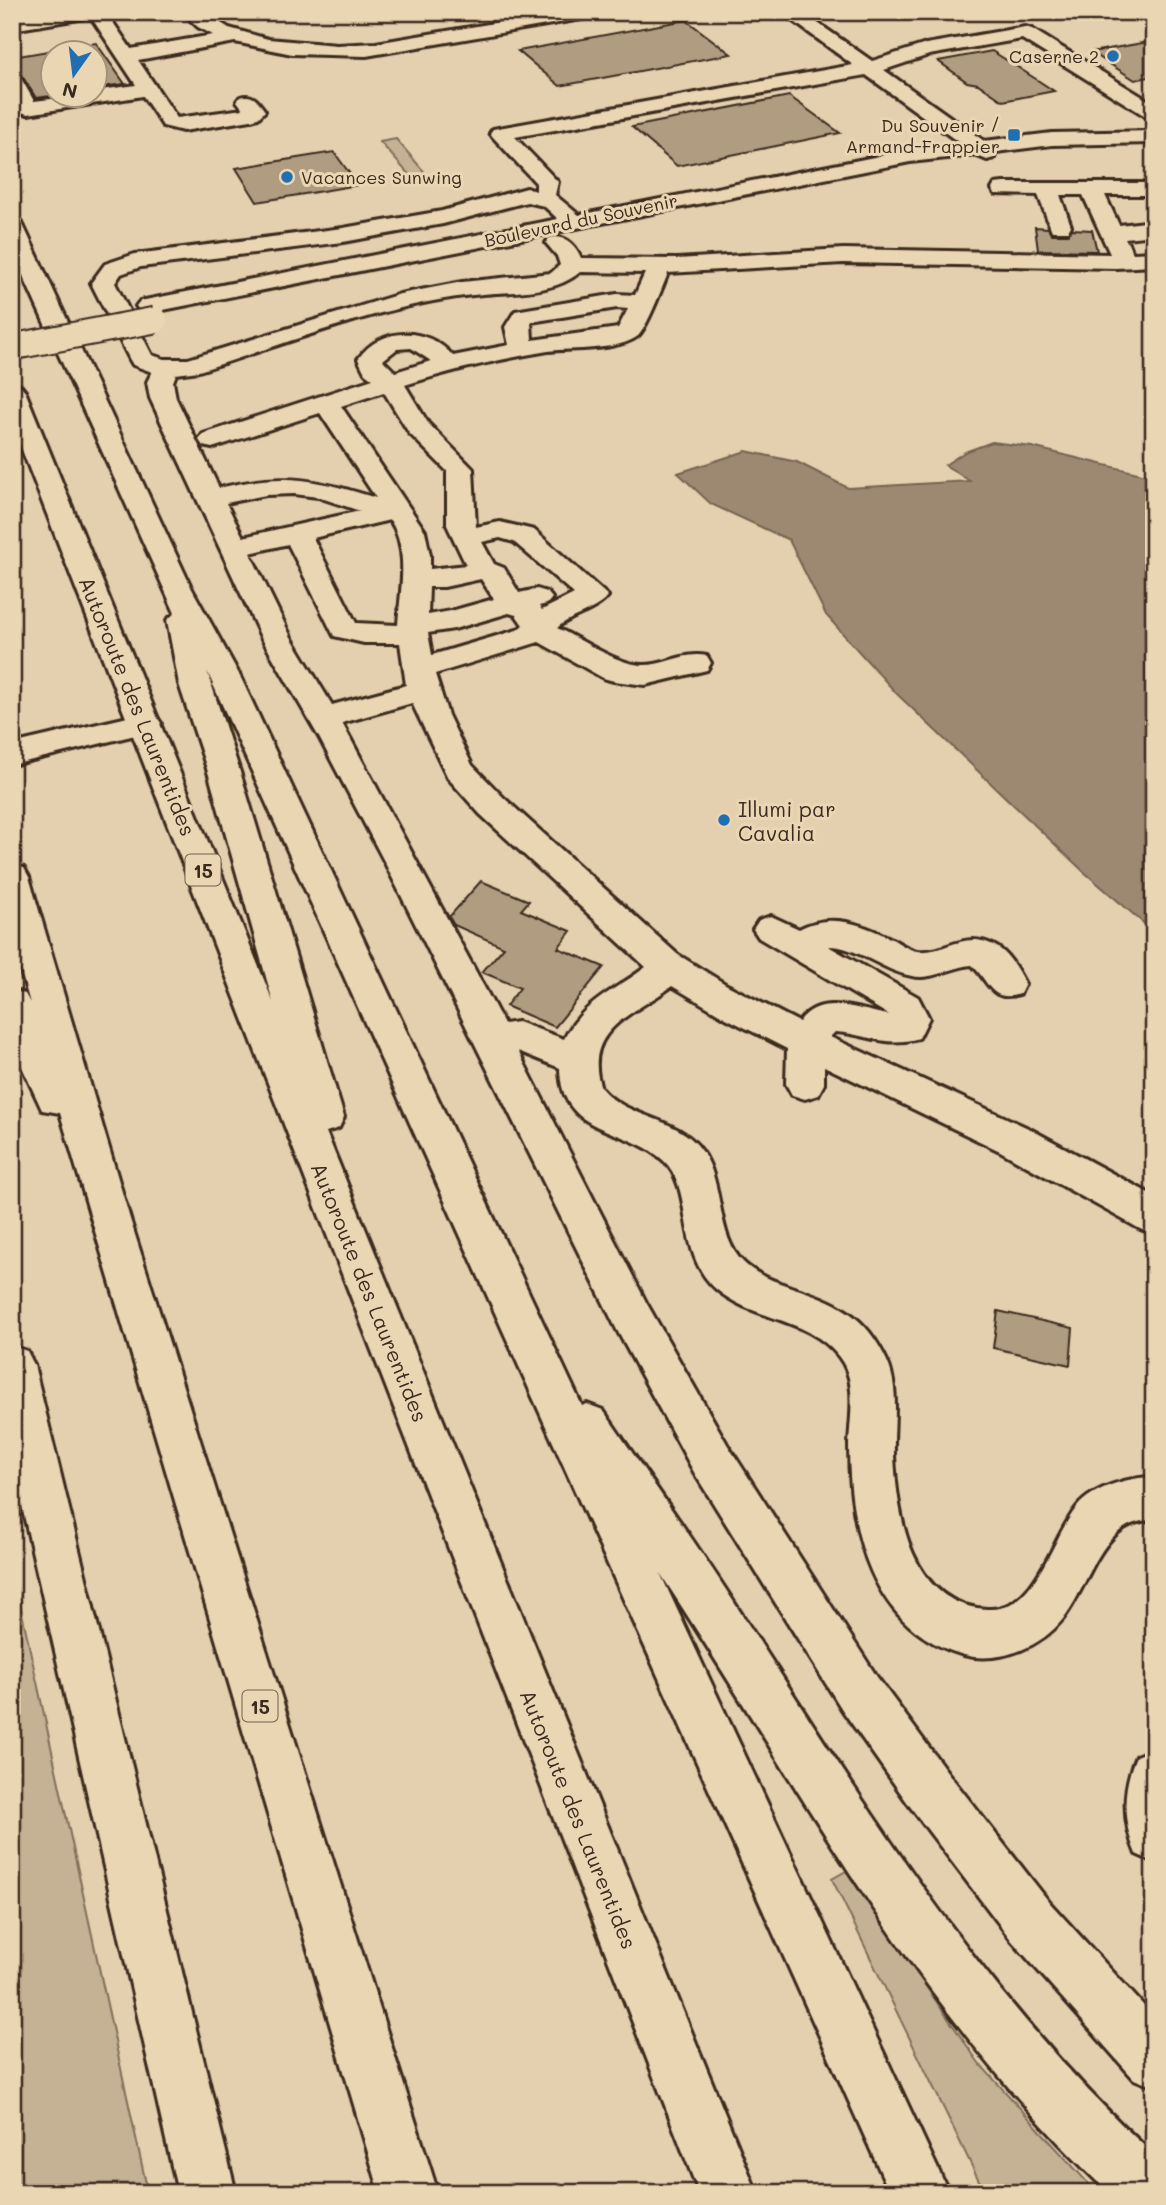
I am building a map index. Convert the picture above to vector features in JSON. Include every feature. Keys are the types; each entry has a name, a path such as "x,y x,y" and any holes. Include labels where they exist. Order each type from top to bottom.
{"main road":[{"path":"12,24 88,12"},
{"path":"97,12 170,122 177,124 251,114 255,111 247,101"},
{"path":"191,12 213,29 237,36 304,48 354,51 593,12"},
{"path":"790,12 978,146 998,165"},
{"path":"1000,16 1154,113"},
{"path":"543,197 547,182 500,133 870,68 926,50 1027,34"},
{"path":"126,56 237,36"},
{"path":"837,46 860,41"},
{"path":"12,79 28,108 148,89"},
{"path":"1092,137 1117,172 1154,189"},
{"name":"Boulevard du Souvenir","path":"12,347 152,313 573,221 910,156 978,146 1092,137 1154,137"},
{"name":"Boulevard du Souvenir","path":"12,332 152,313 557,243 913,177 1052,160 1117,172 1154,157"},
{"path":"1003,189 1091,189 1117,172"},
{"path":"1047,189 1060,226"},
{"path":"1091,189 1125,261"},
{"path":"572,265 565,275 552,281 425,295 180,368 166,368 148,363 137,352 104,288 104,277 113,269 141,260 343,235 443,217 516,197 543,197 559,206 573,221"},
{"path":"12,225 177,589 225,676 520,1325 920,2193"},
{"path":"1112,233 1154,228"},
{"path":"557,243 568,254 572,265"},
{"path":"572,265 658,267 843,257 1125,261 1154,259"},
{"path":"209,499 241,457 326,403 447,365 523,348 620,336 634,326 641,302 656,277 658,267"},
{"path":"523,348 517,321 523,316 617,301 641,302"},
{"path":"447,365 435,349 411,340 392,341 379,348 370,359 374,368 390,381 418,427 460,469 462,477 458,511 466,537 484,570"},
{"path":"166,368 160,390 276,637 323,718 493,1040 587,1230 671,1389 746,1516 860,1694 982,1861 1049,1943 1154,2059"},
{"name":"Autoroute des Laurentides","path":"12,391 728,2193"},
{"path":"326,403 396,510 407,522 414,541 413,630 421,679 448,750 475,789 671,967 728,1004 1007,1135 1154,1217"},
{"path":"241,457 312,488 360,504 396,510"},
{"path":"233,548 396,510"},
{"path":"323,718 528,636 555,614 593,596 528,538 517,532 500,530 466,537"},
{"path":"297,534 345,630 364,634 413,630 543,596 578,583"},
{"path":"414,578 444,578 484,570 494,574 511,603 526,609 552,638 623,674 656,673 696,663"},
{"path":"177,589 194,684 229,788 393,1351"},
{"path":"12,755 145,723"},
{"name":"15","path":"12,877 110,1219 409,2193"},
{"path":"805,1084 806,1042 814,1030 829,1019 850,1019 887,1030 906,1028 911,1018 905,1007 786,937 834,931 914,964 956,953 975,952 991,958 1007,984"},
{"path":"671,967 650,985 593,1019 583,1035 578,1060 579,1084 587,1102 606,1114 665,1140 685,1158 696,1182 706,1234 719,1264 746,1287 821,1315 835,1324 863,1354 870,1368 874,1389 872,1452 875,1496 890,1557 907,1591 939,1621 956,1629 985,1634 1010,1631 1026,1623 1047,1605 1098,1518 1114,1506 1154,1499"},
{"path":"12,1004 110,1219"},
{"path":"493,1040 518,1036 578,1060"},
{"path":"520,1325 729,1637 853,1836 933,1951 980,2013 1027,2068 1080,2125 1152,2193"},
{"path":"12,1365 207,2193"},
{"path":"1154,1774 1150,1809 1154,1836"}],"shaded area":[{"path":"396,139 428,176 411,177 380,142"},
{"path":"992,442 1032,447 1154,477 1154,932 1083,871 897,694 826,615 789,540 711,504 678,473 746,451 797,462 848,488 970,481 945,465 965,452"},
{"path":"12,1567 148,2193 12,2193"},
{"path":"846,1871 979,2063 1097,2193 985,2193 832,1879"}],"building":[{"path":"686,20 731,54 560,86 518,51"},
{"path":"1154,41 1154,76 1135,80 1091,52"},
{"path":"992,51 1054,91 1003,101 978,84 967,82 938,61"},
{"path":"38,53 38,98 36,98 12,57"},
{"path":"108,60 125,84 108,86"},
{"path":"789,96 840,133 677,166 632,127"},
{"path":"334,152 358,185 257,202 236,168"},
{"path":"1035,227 1048,228 1052,234 1068,234 1072,229 1092,230 1097,251 1038,250"},
{"path":"481,881 529,901 521,910 571,931 558,948 604,967 555,1027 506,1006 520,988 482,972 504,947 454,925 449,917"},
{"path":"998,1311 1073,1328 1070,1365 993,1348"}],"place":[{"name":"Caserne 2","path":"1113,56"},
{"name":"Du Souvenir / Armand-Frappier","path":"1014,135"},
{"name":"Vacances Sunwing","path":"287,177"},
{"name":"Illumi par Cavalia","path":"724,820"}]}
